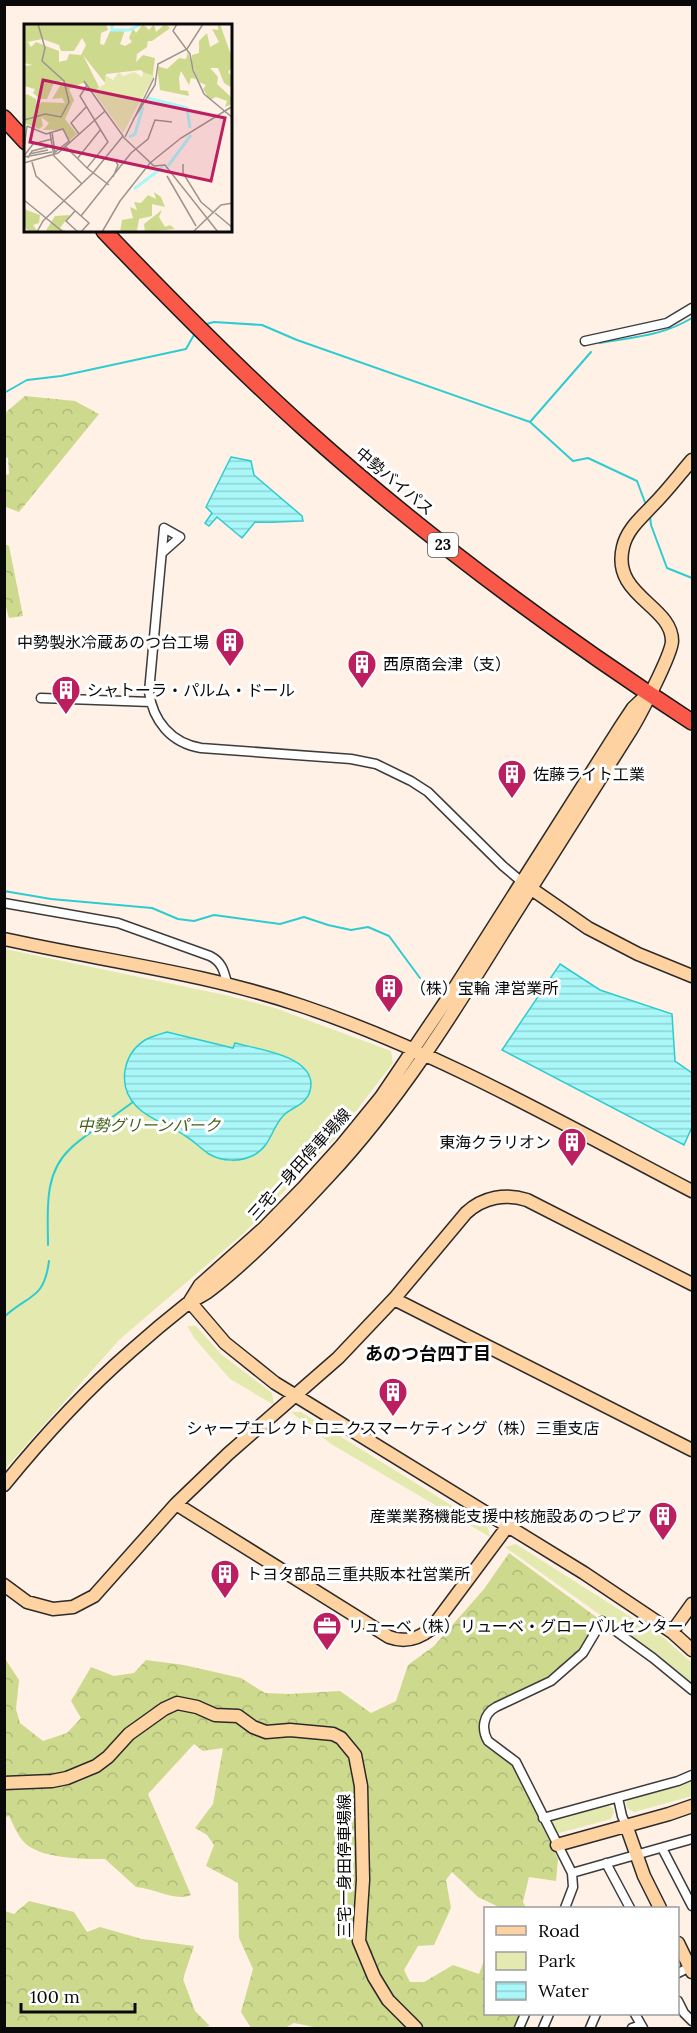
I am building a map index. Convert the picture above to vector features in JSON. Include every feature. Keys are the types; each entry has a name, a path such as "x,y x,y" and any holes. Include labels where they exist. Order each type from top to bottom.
{"highway":[{"path":"4,118 24,140"},
{"name":"中勢バイパス","path":"105,232 213,342 305,429 439,542 552,626 693,722"}],"street":[{"path":"585,340 667,323 693,308"},
{"name":"三宅一身田停車場線","path":"4,1485 60,1421 108,1372 190,1302 200,1285 264,1228 341,1146 381,1096 421,1052 526,885 638,719 670,651 671,636 666,622 629,584 624,574 623,544 642,515 652,507 693,460"},
{"path":"162,553 150,685 151,702 157,718 177,740 192,747 351,759 376,764 398,774 428,792 503,866 526,885 588,928 660,964 693,976"},
{"path":"41,698 151,702"},
{"path":"4,903 118,923 210,956 222,966 227,983"},
{"path":"4,939 227,983 301,1005 421,1052 693,1191"},
{"path":"4,1585 27,1602 46,1608 66,1609 94,1596 176,1504 228,1454 338,1358 394,1299 466,1213 481,1202 503,1196 519,1197 533,1202 693,1284"},
{"path":"394,1299 693,1450"},
{"path":"190,1302 212,1330 240,1357 296,1396 584,1573 672,1632 693,1650"},
{"path":"176,1504 389,1637 404,1640 418,1638 431,1629 507,1527"},
{"path":"672,1632 693,1604"},
{"path":"565,1907 573,1887 572,1873 516,1762 488,1741 484,1727 486,1717 491,1710 551,1681 583,1653 602,1621 693,1690"},
{"name":"三宅一身田停車場線","path":"4,1783 52,1781 96,1766 118,1748 129,1734 171,1704 177,1703 197,1707 215,1715 237,1716 253,1727 266,1732 290,1730 333,1734 341,1738 355,1755 361,1786 363,1880 359,1941 374,1977 388,2000 416,2028"},
{"path":"543,1818 693,1775"},
{"path":"618,1798 636,1855 660,1907"},
{"path":"557,1845 693,1806"},
{"path":"572,1873 693,1839"},
{"path":"662,1848 693,1906"},
{"path":"606,1863 629,1907"},
{"path":"679,1945 691,1969"},
{"path":"679,2003 684,2013 693,2021"}],"green space":[{"path":"25,396 75,401 99,414 19,512 5,508 5,475 9,474 8,458 5,457 5,413"},
{"path":"4,544 9,546 23,616 9,618 4,600"},
{"name":"中勢グリーンパーク","path":"5,949 225,995 275,1008 391,1051 393,1063 336,1137 244,1233 119,1340 5,1469"},
{"path":"187,1326 196,1326 221,1354 272,1393 274,1405 230,1379 195,1339"},
{"path":"291,1412 301,1412 488,1528 490,1537 331,1444"},
{"path":"516,1544 664,1638 692,1663 692,1688 658,1656 505,1547"},
{"path":"509,1553 599,1619 582,1651 548,1677 491,1704 483,1714 480,1725 482,1740 513,1765 558,1859 556,1881 529,1877 523,1902 526,1907 499,1907 478,1897 452,1872 446,1880 451,1908 434,1945 418,1946 404,1970 410,1982 424,1982 453,1965 479,1974 484,1961 484,2015 522,2015 517,2028 319,2028 294,2023 285,2028 251,2028 241,2012 253,1969 239,1938 238,1883 206,1866 214,1845 207,1835 195,1828 213,1804 223,1748 203,1751 194,1744 148,1794 191,1895 185,1897 171,1896 136,1887 105,1859 61,1857 30,1847 23,1841 9,1816 5,1817 4,1657 19,1680 16,1709 20,1723 43,1741 67,1733 81,1718 71,1701 91,1667 114,1676 134,1673 146,1660 184,1665 241,1678 265,1693 340,1691 371,1713 396,1701 408,1665 434,1646 484,1589"},
{"path":"692,1780 692,1796 634,1812 627,1808 628,1799"},
{"path":"607,1805 613,1808 611,1819 559,1833 554,1832 551,1826 553,1820"},
{"path":"29,1901 74,1912 87,1932 100,1927 142,1939 194,1946 183,1979 195,2011 210,2026 201,2028 5,2028 5,1911 14,1914"}],"water":[{"path":"231,457 251,461 254,475 302,516 303,521 255,522 242,538 217,517 209,526 205,523 212,513 206,507"},
{"path":"560,964 600,990 672,1014 675,1061 692,1073 692,1127 684,1145 502,1050"},
{"path":"167,1032 233,1048 235,1043 292,1060 308,1073 311,1083 309,1094 303,1102 283,1116 264,1147 254,1155 232,1160 214,1157 178,1131 142,1112 127,1090 125,1072 131,1054 145,1040"}],"waterway":[{"path":"600,343 659,332 692,318"},
{"path":"203,325 214,322 262,325 297,340 530,422 573,461 588,458 637,481 646,505"},
{"path":"4,393 27,380 61,376 186,349 195,333"},
{"path":"530,422 591,352"},
{"path":"650,516 651,525 667,568 692,578"},
{"path":"4,891 51,899 152,908 178,919 194,921 214,915 280,924 304,917 351,930 368,927 389,936 420,978"},
{"path":"111,1118 133,1102"},
{"path":"48,1245 49,1194 55,1170 70,1149 103,1123"},
{"path":"4,1317 39,1290 47,1274 49,1261"}],"place":[{"name":"中勢製氷冷蔵あのつ台工場","path":"230,668"},
{"name":"西原商会津（支）","path":"362,690"},
{"name":"シャトーラ・パルム・ドール","path":"66,716"},
{"name":"佐藤ライト工業","path":"512,800"},
{"name":"（株）宝輪 津営業所","path":"389,1014"},
{"name":"東海クラリオン","path":"572,1168"},
{"name":"シャープエレクトロニクスマーケティング（株）三重支店","path":"393,1418"},
{"name":"産業業務機能支援中核施設あのつピア","path":"663,1542"},
{"name":"トヨタ部品三重共販本社営業所","path":"225,1600"},
{"name":"リューベ（株）リューベ・グローバルセンター","path":"327,1652"}],"district":[{"name":"あのつ台四丁目","path":"428,1354"}]}
